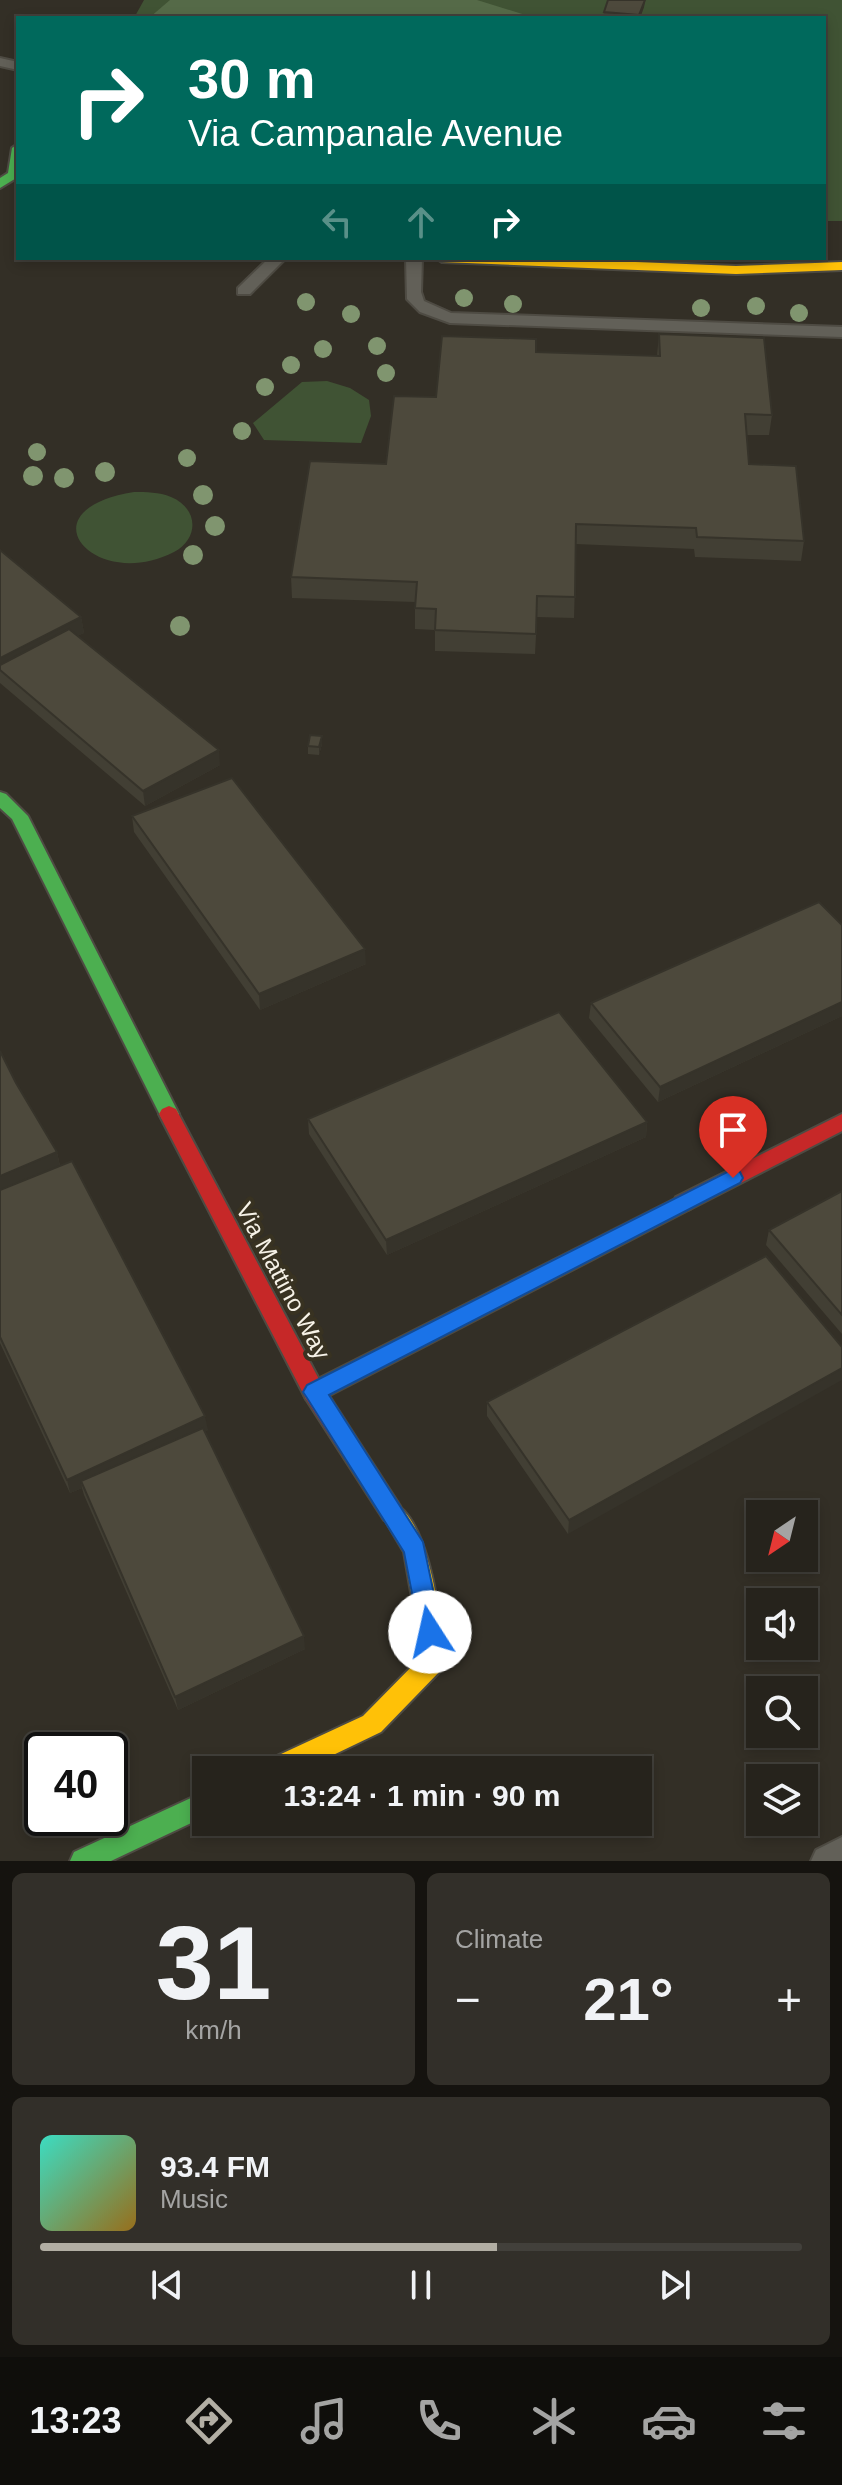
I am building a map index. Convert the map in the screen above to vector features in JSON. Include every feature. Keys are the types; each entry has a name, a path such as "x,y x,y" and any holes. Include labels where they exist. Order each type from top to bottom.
{"street":[{"path":"8,176 16,154"},
{"path":"487,260 736,270 842,266"},
{"path":"536,260 555,263"},
{"name":"Via Mattino Way","path":"0,798 19,816 124,1029 314,1392 415,1549 435,1660 372,1724 305,1756"},
{"path":"314,1392 842,1122"},
{"path":"83,1861 192,1810"}],"lane":[{"path":"244,291 276,260"},
{"path":"414,260 411,294 416,304 450,318 842,332"},
{"path":"827,1861 842,1852"}],"green space":[{"path":"144,0 842,0 842,221 826,221 826,16 135,16"},
{"path":"170,0 477,0 529,16 151,16"},
{"path":"327,381 350,388 369,400 371,416 361,443 264,440 253,423 302,382"},
{"path":"134,492 162,494 187,508 192,523 188,539 174,552 145,562 119,562 97,556 82,544 76,530 81,515 100,501"}],"building":[{"path":"608,0 645,0 639,15 604,12"},
{"path":"659,334 764,338 772,415 745,414 749,464 796,466 804,541 697,537 696,528 576,524 575,597 537,596 536,634 435,630 436,609 415,608 417,582 291,577 310,461 386,464 394,396 436,397 442,336 536,339 536,352 660,356"},
{"path":"0,550 81,617 0,658"},
{"path":"69,629 219,750 143,791 0,670 0,665"},
{"path":"310,735 322,736 319,747 308,746"},
{"path":"232,778 365,949 259,994 132,816"},
{"path":"819,902 842,925 842,1002 660,1087 591,1003"},
{"path":"559,1012 647,1122 386,1240 308,1119"},
{"path":"0,1051 57,1152 0,1176"},
{"path":"72,1161 205,1416 67,1480 0,1337 0,1190"},
{"path":"842,1191 842,1315 769,1230"},
{"path":"766,1256 842,1347 842,1368 569,1520 487,1402"},
{"path":"203,1428 304,1636 175,1697 81,1481"}],"traffic: fast":[{"path":"0,184 14,174 16,161"},
{"path":"0,798 19,816 169,1114"},
{"path":"314,1392 683,1203"},
{"path":"83,1861 192,1810"}],"traffic: slow":[{"path":"491,260 736,270 842,266"},
{"path":"305,1756 372,1724 435,1660 415,1549 392,1513"}],"traffic: jam":[{"path":"169,1114 314,1392 392,1513"},
{"path":"683,1203 842,1122"}],"route":[{"path":"430,1632 415,1549 314,1392 733,1178"}]}
